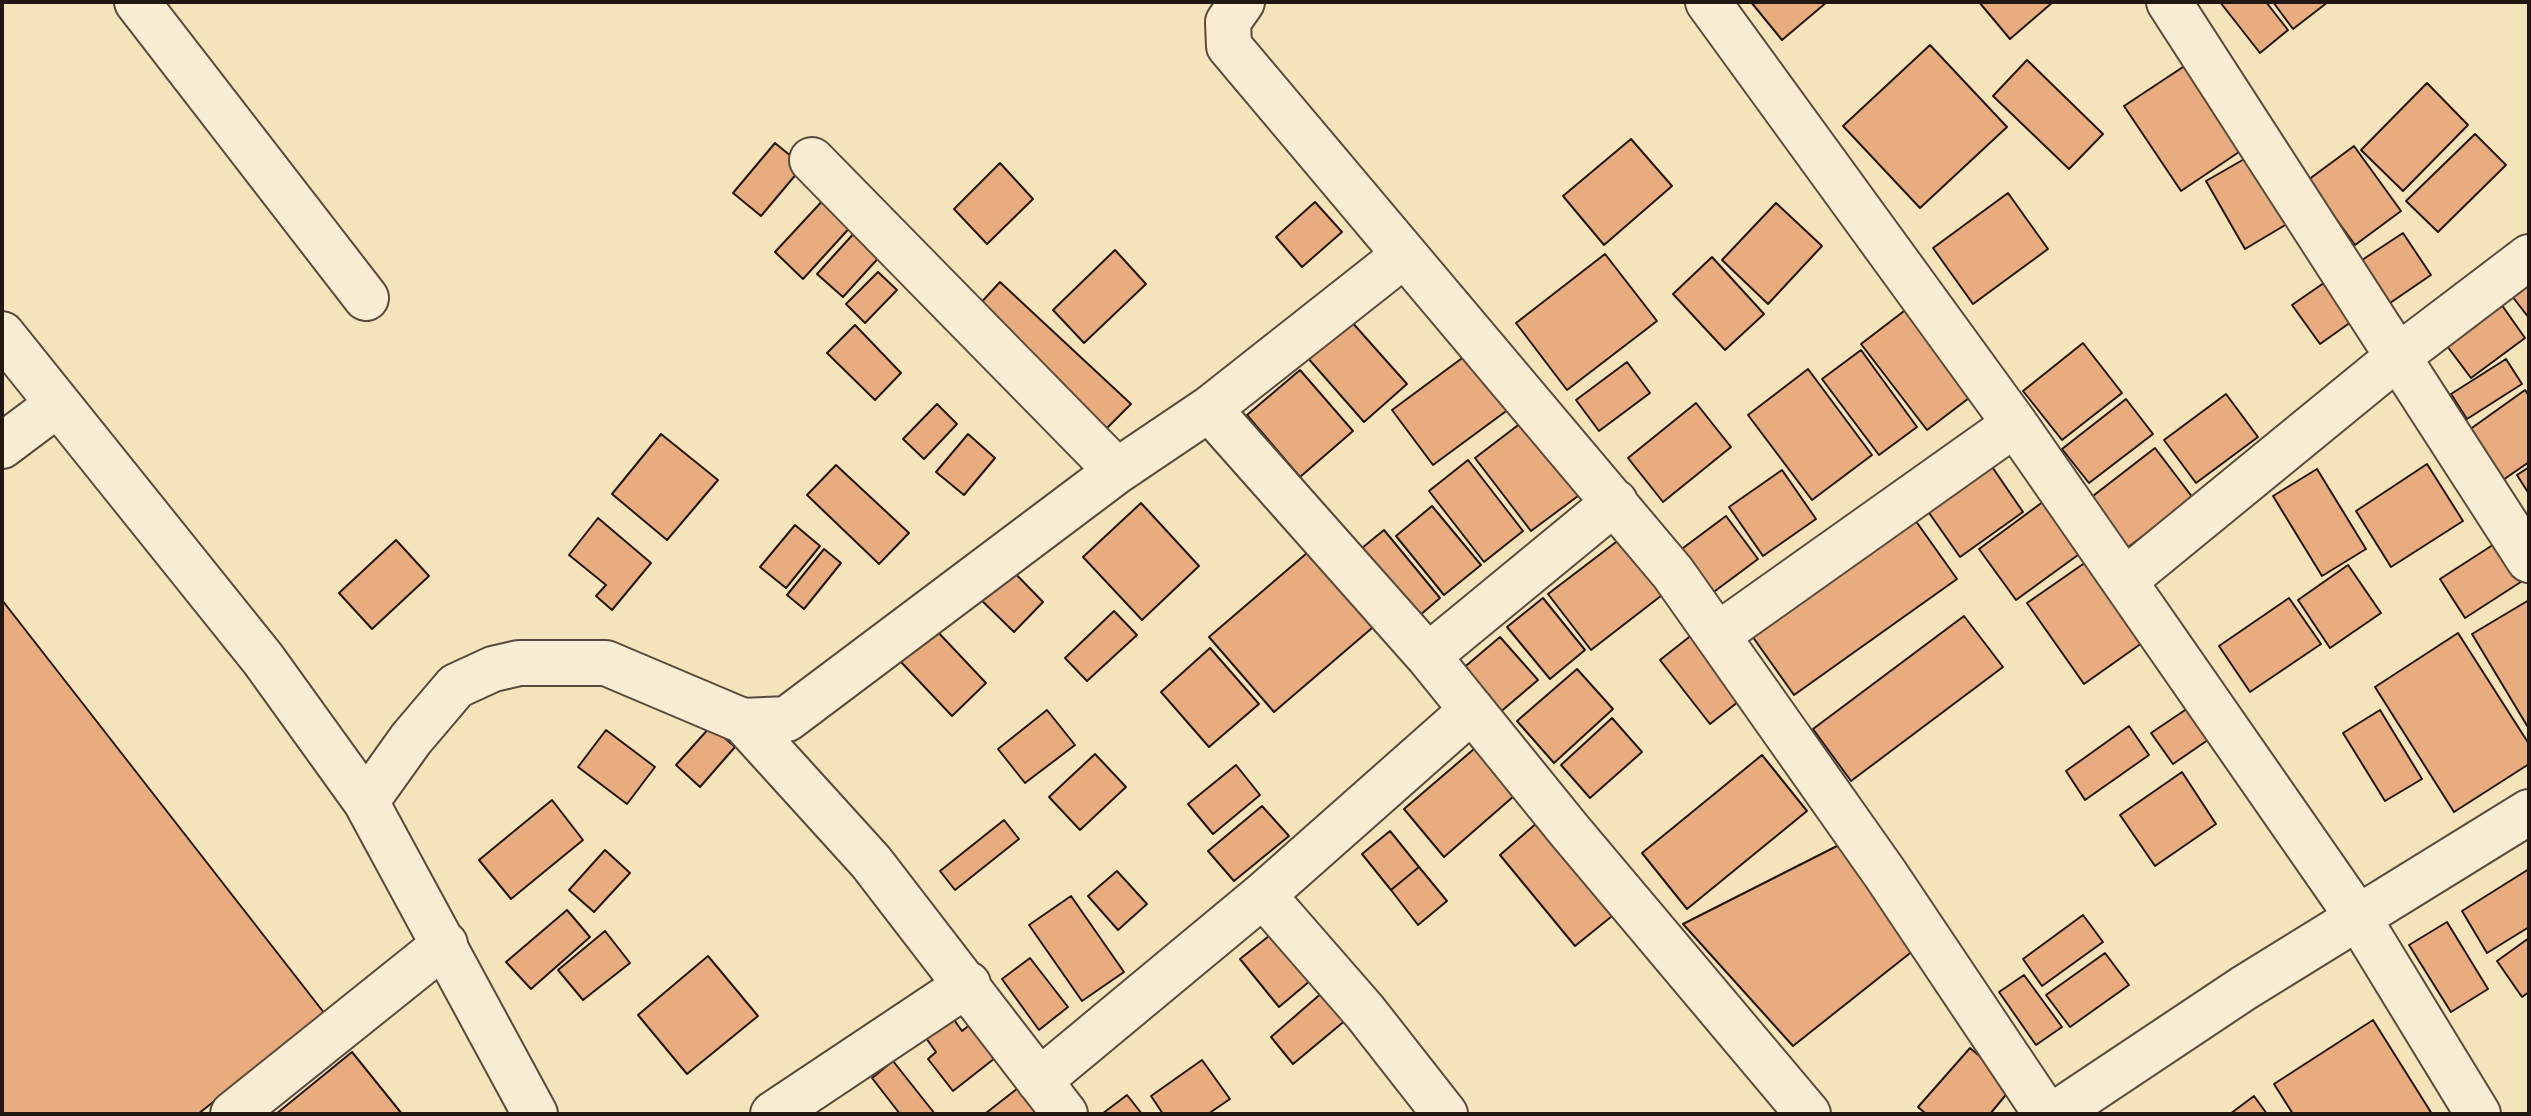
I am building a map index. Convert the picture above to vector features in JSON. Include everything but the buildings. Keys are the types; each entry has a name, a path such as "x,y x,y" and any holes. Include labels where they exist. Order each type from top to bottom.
{"street":[{"path":"137,2 366,298"},
{"path":"1242,2 1228,22 1229,46 1403,256 1615,502 1719,634 2046,1114"},
{"path":"1708,2 2015,424 2359,919 2478,1114"},
{"path":"2169,2 2400,355 2529,560"},
{"path":"812,160 1117,471"},
{"path":"366,802 435,708 456,686 493,669 549,661 606,663 743,721 773,721 799,712 1117,471 1209,409 1403,256"},
{"path":"2124,581 2400,355 2529,257"},
{"path":"2,334 263,659 366,802 535,1114"},
{"path":"2,446 58,404"},
{"path":"1209,409 1428,656 1808,1114"},
{"path":"1719,634 2015,424"},
{"path":"1428,656 1615,502"},
{"path":"743,721 871,862 968,984 1052,1098 1263,895 1472,710"},
{"path":"2055,1114 2146,1050 2529,812"},
{"path":"1263,895 1365,1012 1445,1114"},
{"path":"233,1114 445,944"},
{"path":"773,1114 968,984"}]}
